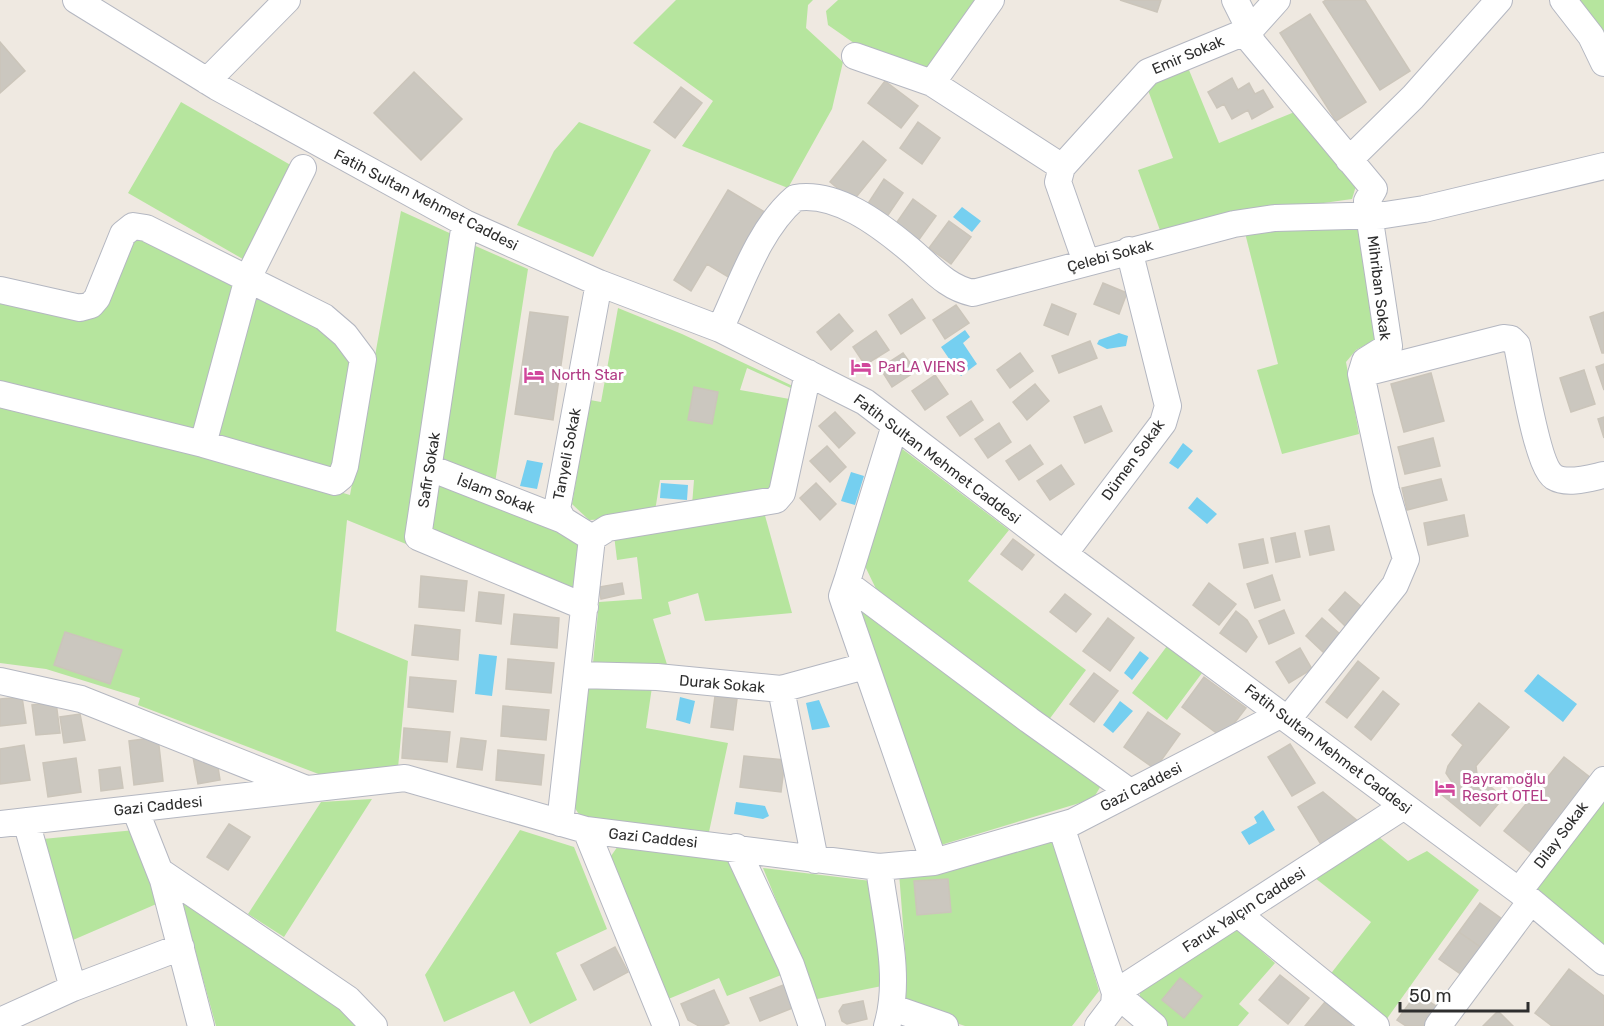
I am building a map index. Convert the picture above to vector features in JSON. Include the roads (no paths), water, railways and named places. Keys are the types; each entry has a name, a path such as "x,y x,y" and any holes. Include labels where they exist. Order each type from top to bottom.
{"street":[{"name":"Fatih Sultan Mehmet Caddesi","path":"76,0 207,81 465,223 599,283 720,329 865,402 1064,554 1525,896 1604,963"},
{"path":"207,81 287,0"},
{"path":"932,83 991,0"},
{"path":"1235,0 1250,30 1277,0"},
{"path":"1349,160 1413,97 1499,0"},
{"path":"1563,0 1591,36 1604,63"},
{"name":"Mihriban Sokak","path":"1250,30 1251,41 1374,189 1367,201 1389,346 1365,361 1361,374"},
{"name":"Emir Sokak","path":"1062,167 1148,72 1250,30"},
{"path":"855,56 932,83 1062,167 1058,182 1086,262"},
{"name":"Çelebi Sokak","path":"720,329 760,243 782,208 795,198 825,197 851,210 910,250 939,278 966,292 994,290 1129,250 1234,224 1275,218 1369,215 1424,209 1604,166"},
{"path":"203,444 248,278 303,168"},
{"name":"Safir Sokak","path":"465,223 418,537 585,607"},
{"path":"0,290 80,308 91,305 97,298 123,234 133,226 146,228 171,238 324,316 345,334 363,359 345,466 341,477 335,482 203,444 0,394"},
{"name":"Dümen Sokak","path":"1064,554 1163,423 1168,406 1129,250"},
{"name":"Tanyeli Sokak","path":"592,538 563,520 557,509 599,283"},
{"path":"1285,717 1395,585 1406,559 1386,490 1361,374 1503,338 1511,339 1517,345 1538,442 1547,471 1556,478 1570,480 1604,475"},
{"path":"560,823 592,538 608,528 776,500 782,493 808,373"},
{"path":"895,425 842,596 934,862"},
{"name":"İslam Sokak","path":"430,468 563,520"},
{"path":"848,578 850,586 1029,720 1130,792"},
{"name":"Durak Sokak","path":"577,675 657,677 781,689 865,666"},
{"path":"0,681 81,699 307,789"},
{"path":"781,689 814,860"},
{"name":"Gazi Caddesi","path":"0,824 405,778 586,830 879,867 934,862 1061,826 1285,717"},
{"name":"Dilay Sokak","path":"1438,1026 1604,780"},
{"name":"Faruk Yalçın Caddesi","path":"1115,993 1404,806"},
{"path":"135,809 161,872 201,1026"},
{"path":"26,821 73,988"},
{"path":"1061,826 1115,993 1114,1005 1098,1026"},
{"path":"586,830 666,1026"},
{"path":"736,848 791,964 812,1026"},
{"path":"879,867 892,975 890,1017 945,1026"},
{"path":"161,872 348,999 366,1014 374,1026"},
{"path":"1238,914 1376,1026"},
{"path":"0,1021 73,988 181,947"},
{"path":"1115,993 1154,1026"}],"water":[{"path":"962,207 981,221 972,232 953,217"},
{"path":"965,330 970,337 963,343 977,364 961,376 941,347"},
{"path":"1119,333 1128,336 1126,346 1107,349 1097,344 1099,340"},
{"path":"1183,443 1193,451 1178,469 1169,463"},
{"path":"527,460 543,463 537,489 520,486"},
{"path":"851,472 864,476 855,505 841,501"},
{"path":"661,483 688,485 687,500 660,498"},
{"path":"1197,497 1217,514 1207,524 1188,508"},
{"path":"1140,651 1149,658 1132,680 1124,673"},
{"path":"479,654 497,656 492,696 475,694"},
{"path":"1538,674 1577,704 1563,722 1524,691"},
{"path":"680,697 695,701 690,724 676,720"},
{"path":"819,700 830,727 812,730 806,703"},
{"path":"1120,701 1133,711 1113,733 1103,725"},
{"path":"736,802 765,806 769,816 763,819 734,814"},
{"path":"1263,810 1275,830 1249,845 1241,832 1257,823 1254,817"}],"place":[{"name":"ParLA VIENS","path":"861,367"},
{"name":"North Star","path":"534,375"},
{"name":"Bayramoğlu Resort OTEL","path":"1445,788"}]}
